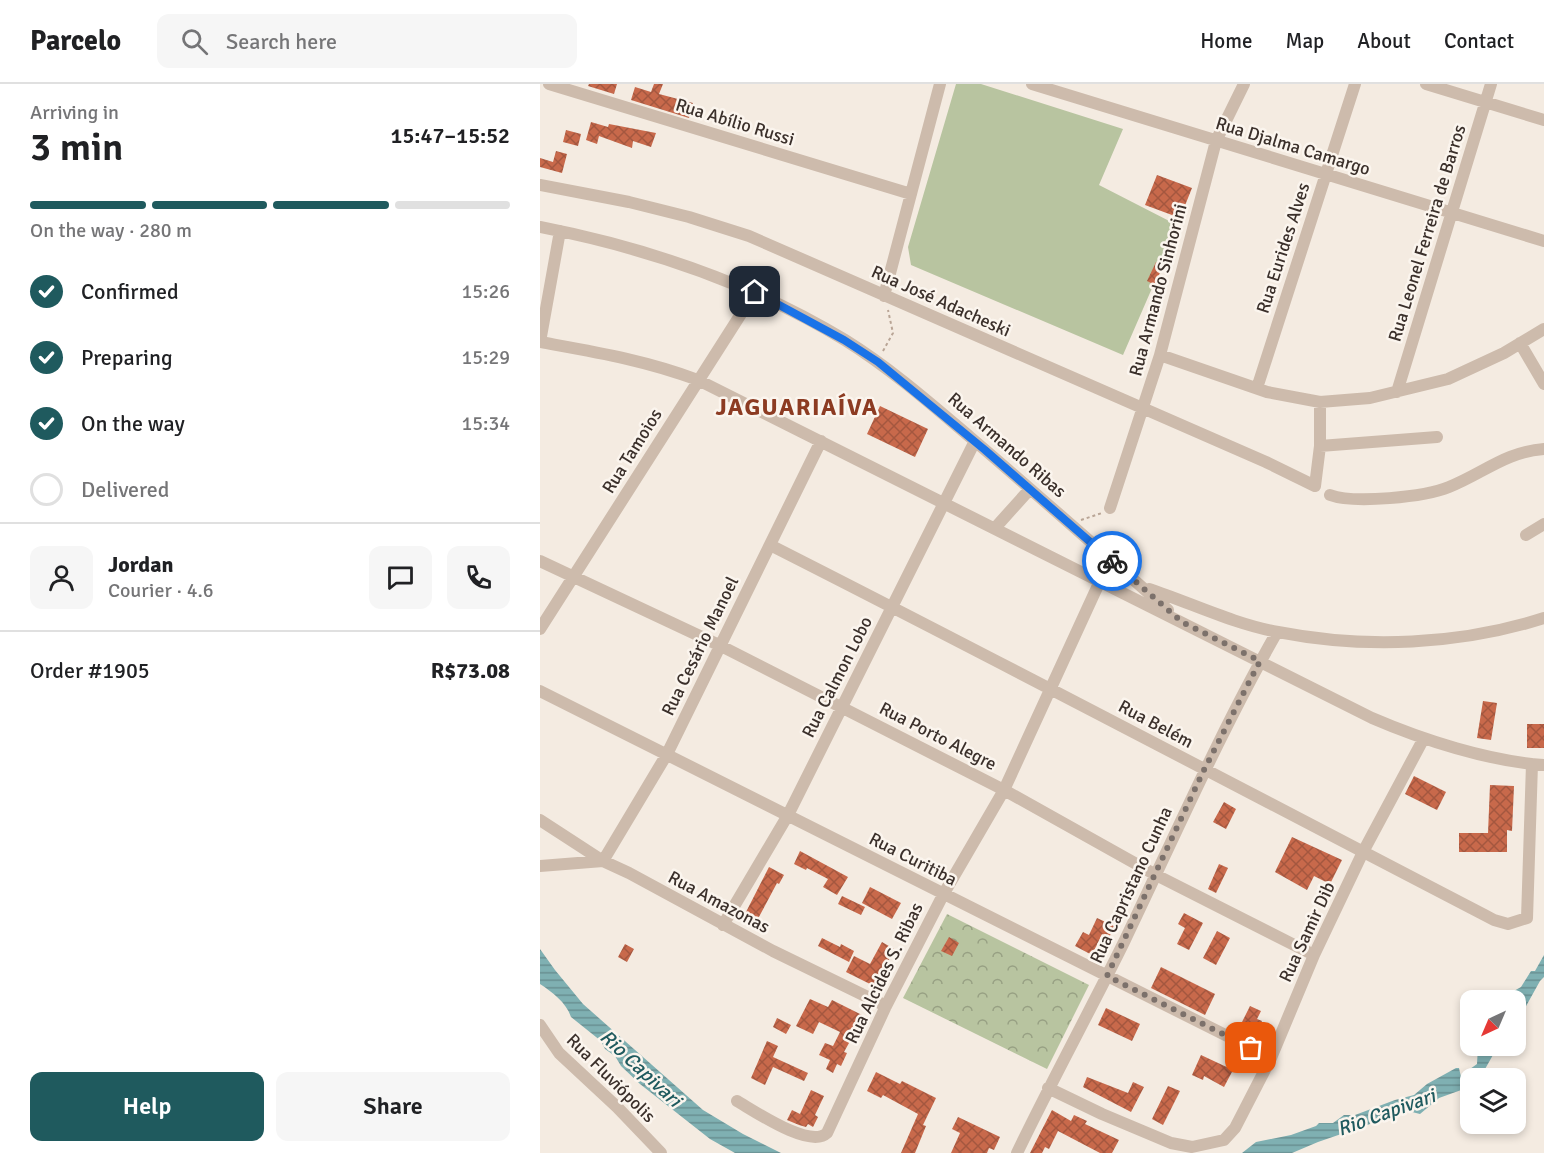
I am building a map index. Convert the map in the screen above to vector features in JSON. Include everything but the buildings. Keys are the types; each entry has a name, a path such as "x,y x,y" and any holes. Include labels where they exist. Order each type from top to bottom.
{"street":[{"name":"Rua Abílio Russi","path":"549,84 570,87 911,194"},
{"path":"884,296 940,84"},
{"name":"Rua Djalma Camargo","path":"1032,84 1544,241"},
{"name":"Rua Armando Sinhorini","path":"1110,508 1160,355 1216,141 1244,84"},
{"name":"Rua Eurides Alves","path":"1257,388 1355,84"},
{"path":"1426,84 1544,120"},
{"name":"Rua Leonel Ferreira de Barros","path":"1397,392 1491,84"},
{"name":"Rua José Adacheski","path":"540,185 629,202 689,217 749,236 1288,472 1315,486 1320,446"},
{"name":"Rua Armando Ribas","path":"540,227 664,258 701,270 755,292 844,340 878,362 975,441 1182,622"},
{"path":"560,231 540,342 665,367 698,380 1372,718 1458,748 1538,764"},
{"name":"Rua Tamoios","path":"540,629 755,292"},
{"path":"1160,355 1257,388 1320,402 1370,398 1448,379 1504,353 1544,329"},
{"path":"1520,343 1544,384"},
{"path":"1320,402 1320,446 1437,437"},
{"name":"Rua Cesário Manoel","path":"603,861 667,754 821,441"},
{"name":"Rua Calmon Lobo","path":"723,925 788,815 975,441"},
{"path":"1330,495 1340,499 1361,499 1429,493 1449,487 1512,455 1544,449"},
{"path":"995,528 1030,489"},
{"path":"1526,535 1544,524"},
{"name":"Rua Belém","path":"770,545 1052,688 1204,770 1494,920 1508,924 1527,918 1538,764"},
{"name":"Rua Alcides S. Ribas","path":"737,1101 789,1130 812,1139 822,1138 832,1125 886,1006 943,895 1004,790 1100,581 1108,557"},
{"name":"Rua Porto Alegre","path":"540,561 720,646 1004,790 1156,875 1314,955"},
{"name":"Rua Armando Ribas","path":"1142,587 1277,632 1333,640 1399,642 1457,637 1519,626 1544,618"},
{"name":"Rua Capristano Cunha","path":"1017,1153 1048,1088 1107,976 1204,770 1277,632"},
{"name":"Rua Curitiba","path":"540,691 1271,1058"},
{"name":"Rua Samir Dib","path":"1048,1088 1171,1143 1192,1147 1224,1140 1235,1128 1271,1058 1314,955 1364,852 1424,738"},
{"name":"Rua Amazonas","path":"540,820 603,861 723,925 886,1006"},
{"path":"540,866 603,861"},
{"name":"Rua Fluviópolis","path":"540,1025 559,1053 617,1107 661,1153"}],"path":[{"path":"878,362 885,344 893,333 884,296"},
{"path":"1070,524 1108,511 1110,508"}],"green space":[{"path":"956,84 981,84 1123,129 1099,185 1179,226 1123,355 911,265 908,247"},
{"path":"947,914 1089,985 1047,1069 903,998"}],"water":[{"name":"Rio Capivari","path":"540,949 583,1004 703,1110 781,1153 735,1153 710,1139 640,1084 621,1066 615,1056 605,1049 601,1041 571,1017 558,998 540,984"},
{"path":"1544,955 1544,977 1526,1006 1526,990 1516,990 1521,987 1531,971 1535,971"},
{"path":"1477,1056 1492,1056 1486,1068 1471,1068 1477,1064"},
{"name":"Rio Capivari","path":"1459,1068 1460,1090 1439,1098 1420,1114 1408,1111 1292,1153 1242,1153 1256,1142 1291,1135 1319,1123 1333,1123 1344,1115 1355,1115 1414,1095 1427,1084"}],"way so far":[{"path":"1112,561 1182,622 1260,661 1204,770 1107,976 1251,1048"}],"district":[{"name":"JAGUARIAÍVA","path":"797,407"}],"route":[{"path":"755,292 844,340 878,362 985,450 1112,561"}]}
